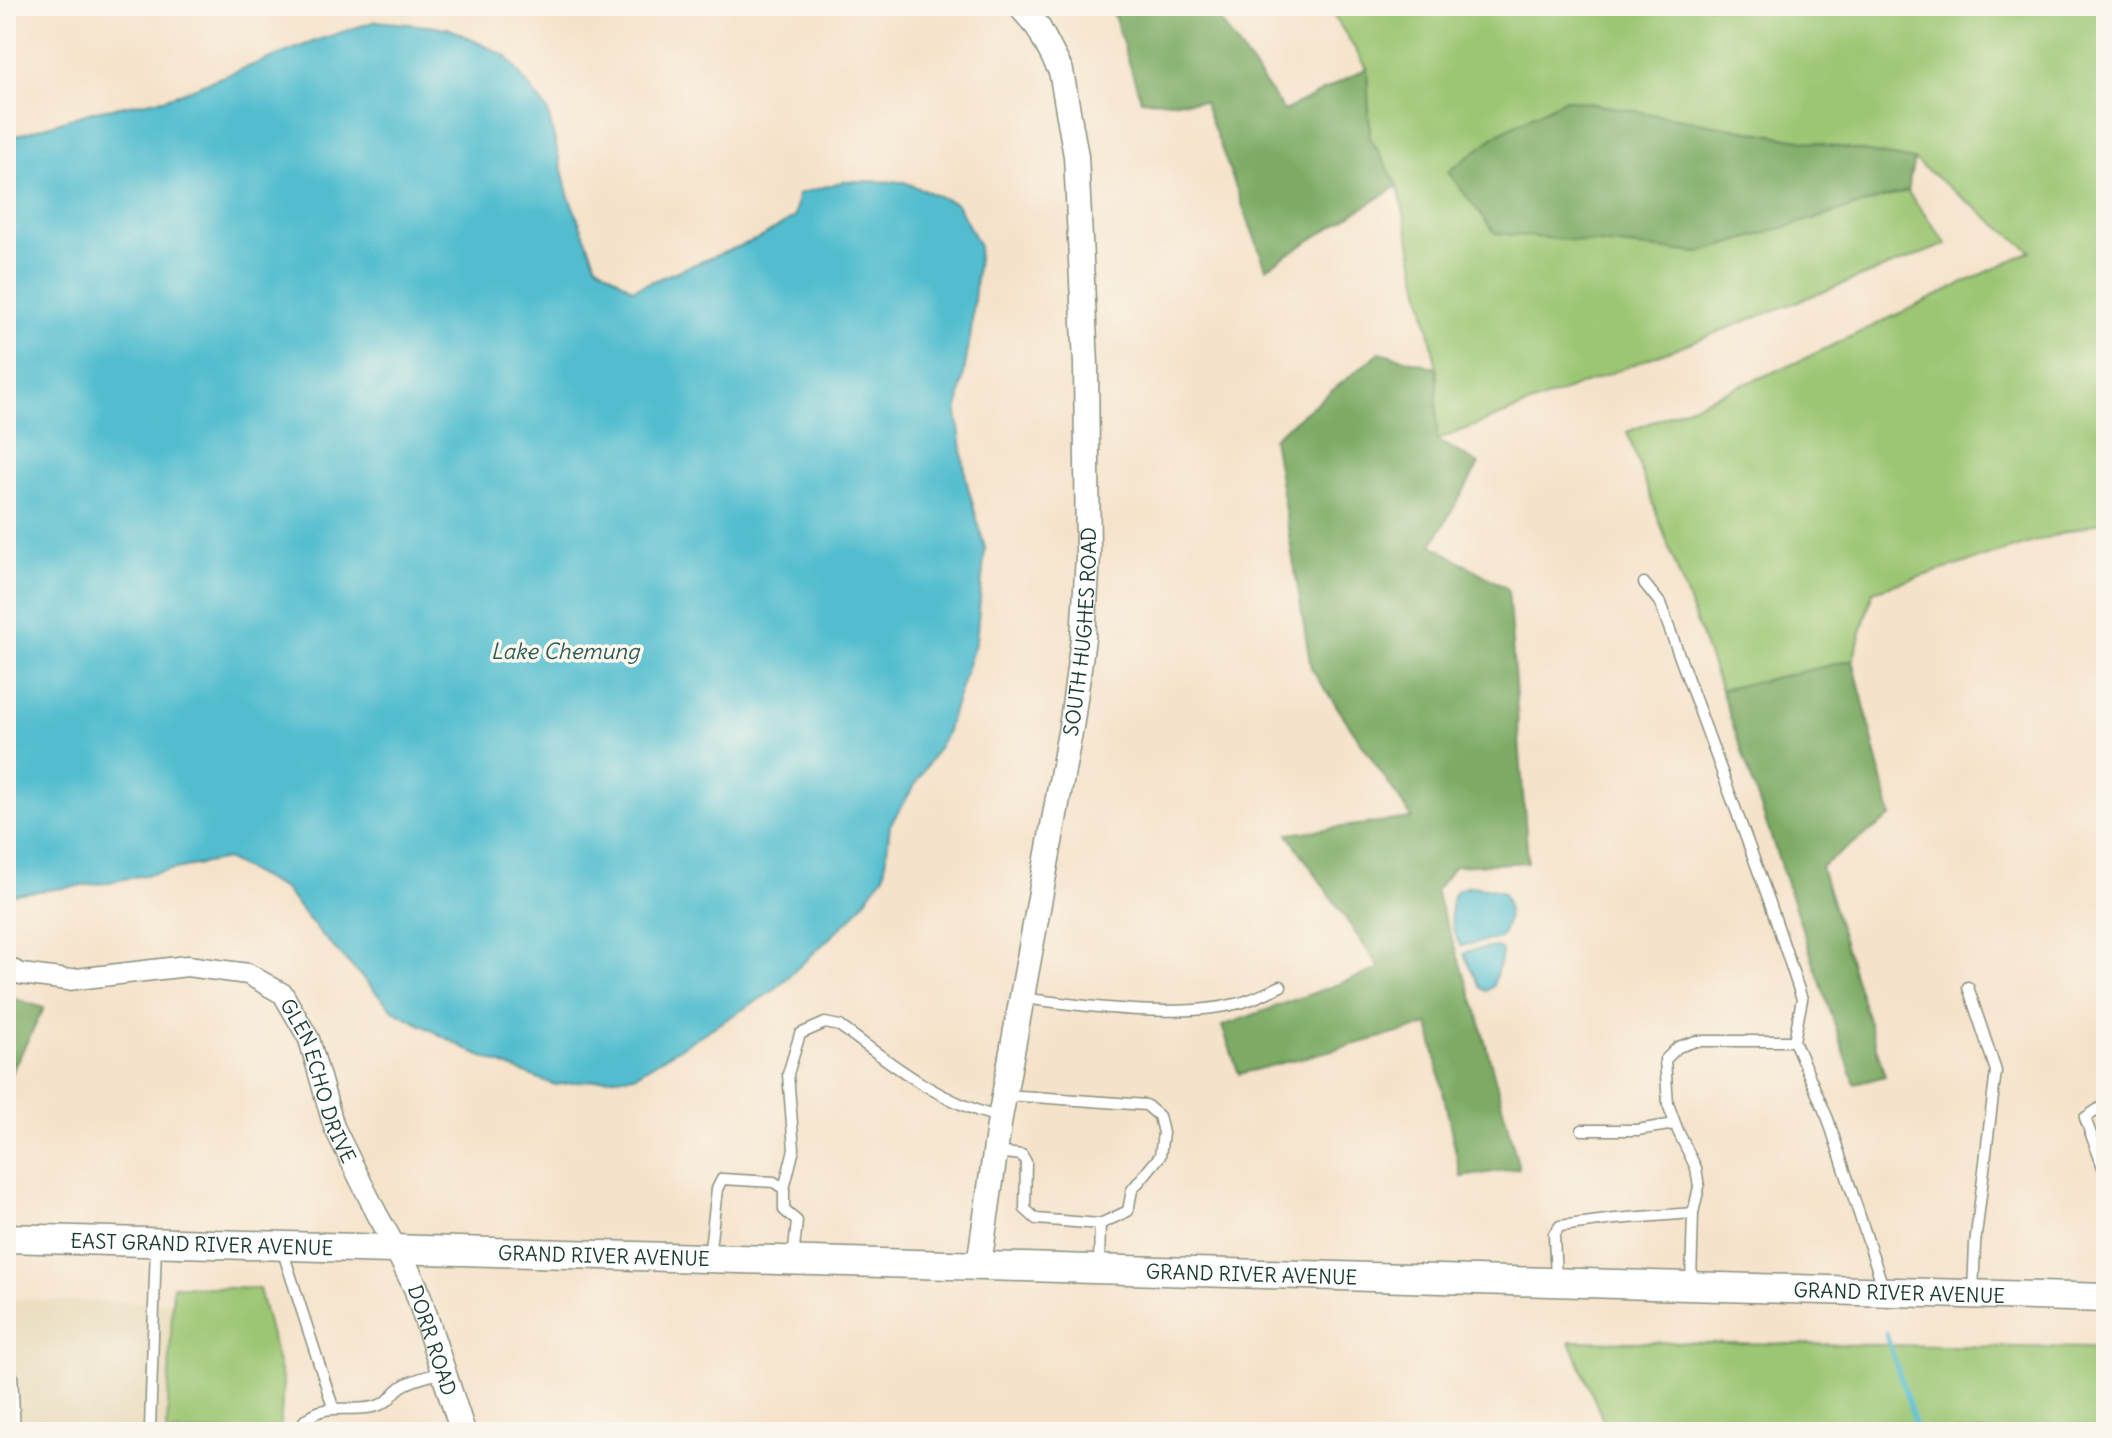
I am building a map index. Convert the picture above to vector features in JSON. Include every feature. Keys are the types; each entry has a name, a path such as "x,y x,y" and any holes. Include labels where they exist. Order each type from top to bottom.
{"main road":[{"name":"EAST GRAND RIVER AVENUE","path":"6,1238 398,1251"},
{"name":"GRAND RIVER AVENUE","path":"398,1251 2106,1298"}],"street":[{"name":"SOUTH HUGHES ROAD","path":"979,1265 1002,1107 1072,721 1083,638 1088,556 1089,468 1076,156 1066,88 1055,56 1038,27 1020,6"},
{"name":"GLEN ECHO DRIVE","path":"6,967 21,974 68,980 187,966 248,974 283,994 309,1039 334,1127 398,1251"},
{"name":"DORR ROAD","path":"398,1251 416,1288 463,1432"}],"lane":[{"path":"1644,583 1660,603 1765,888 1802,999 1794,1041 1828,1119 1884,1293"},
{"path":"1022,998 1087,1006 1200,1009 1252,1000 1281,986"},
{"path":"1968,987 1996,1071 1975,1244 1973,1296"},
{"path":"793,1261 797,1221 784,1210 784,1189 794,1149 788,1074 800,1034 825,1023 840,1026 921,1085 949,1100 1002,1107 1146,1105 1159,1116 1163,1133 1160,1156 1132,1190 1128,1211 1100,1224 1036,1219 1025,1209 1026,1162 1022,1155 995,1152"},
{"path":"1691,1287 1693,1213 1699,1187 1696,1168 1668,1104 1665,1060 1678,1047 1696,1041 1794,1041"},
{"path":"2106,1104 2085,1118 2106,1175"},
{"path":"1582,1130 1637,1130 1675,1124"},
{"path":"709,1259 717,1189 722,1179 774,1182 784,1189"},
{"path":"1556,1283 1554,1234 1560,1226 1693,1213"},
{"path":"1099,1269 1100,1224"},
{"path":"150,1429 156,1243"},
{"path":"282,1247 333,1407"},
{"path":"6,1361 12,1375 15,1432"},
{"path":"305,1432 304,1421 312,1413 333,1407 373,1408 389,1402 404,1385 443,1372"}],"shaded area":[{"path":"6,1299 175,1303 172,1432 6,1432"}],"green space":[{"path":"1111,6 1210,6 1284,111 1367,68 1370,138 1398,186 1266,268 1204,102 1141,100"},
{"path":"1328,6 2106,6 2106,520 1873,591 1853,660 1721,690 1627,432 1791,365 2031,251 1914,160 1566,99 1699,253 1907,191 1947,244 1437,440 1437,368 1398,186 1370,138 1367,68"},
{"path":"1566,99 1914,160 1907,191 1699,253 1495,233 1448,172 1501,132"},
{"path":"1380,352 1437,368 1437,440 1479,464 1432,545 1508,589 1528,862 1455,866 1435,891 1477,1011 1519,1168 1461,1177 1429,1025 1239,1074 1222,1026 1380,969 1288,834 1412,818 1311,668 1273,438"},
{"path":"1853,660 1891,816 1821,867 1885,1076 1855,1084 1721,690"},
{"path":"6,996 44,1008 6,1083"},
{"path":"173,1286 259,1289 283,1383 280,1432 167,1432"},
{"path":"1570,1341 2093,1348 2104,1432 1608,1432"}],"water":[{"name":"Lake Chemung","path":"376,21 448,28 506,56 547,110 568,194 596,264 633,289 760,238 795,217 798,194 846,181 904,182 957,204 979,246 971,332 957,413 966,480 985,548 976,640 945,736 890,825 884,875 854,915 773,991 635,1075 555,1085 478,1055 393,1010 321,934 284,889 226,859 104,883 6,895 6,139 95,111 164,99"},
{"path":"1471,886 1503,893 1508,910 1507,922 1500,938 1461,946 1453,926 1451,903 1457,890"},
{"path":"1496,947 1501,949 1502,954 1493,986 1486,991 1480,987 1464,954"}],"waterway":[{"path":"1886,1334 1918,1432"}]}
